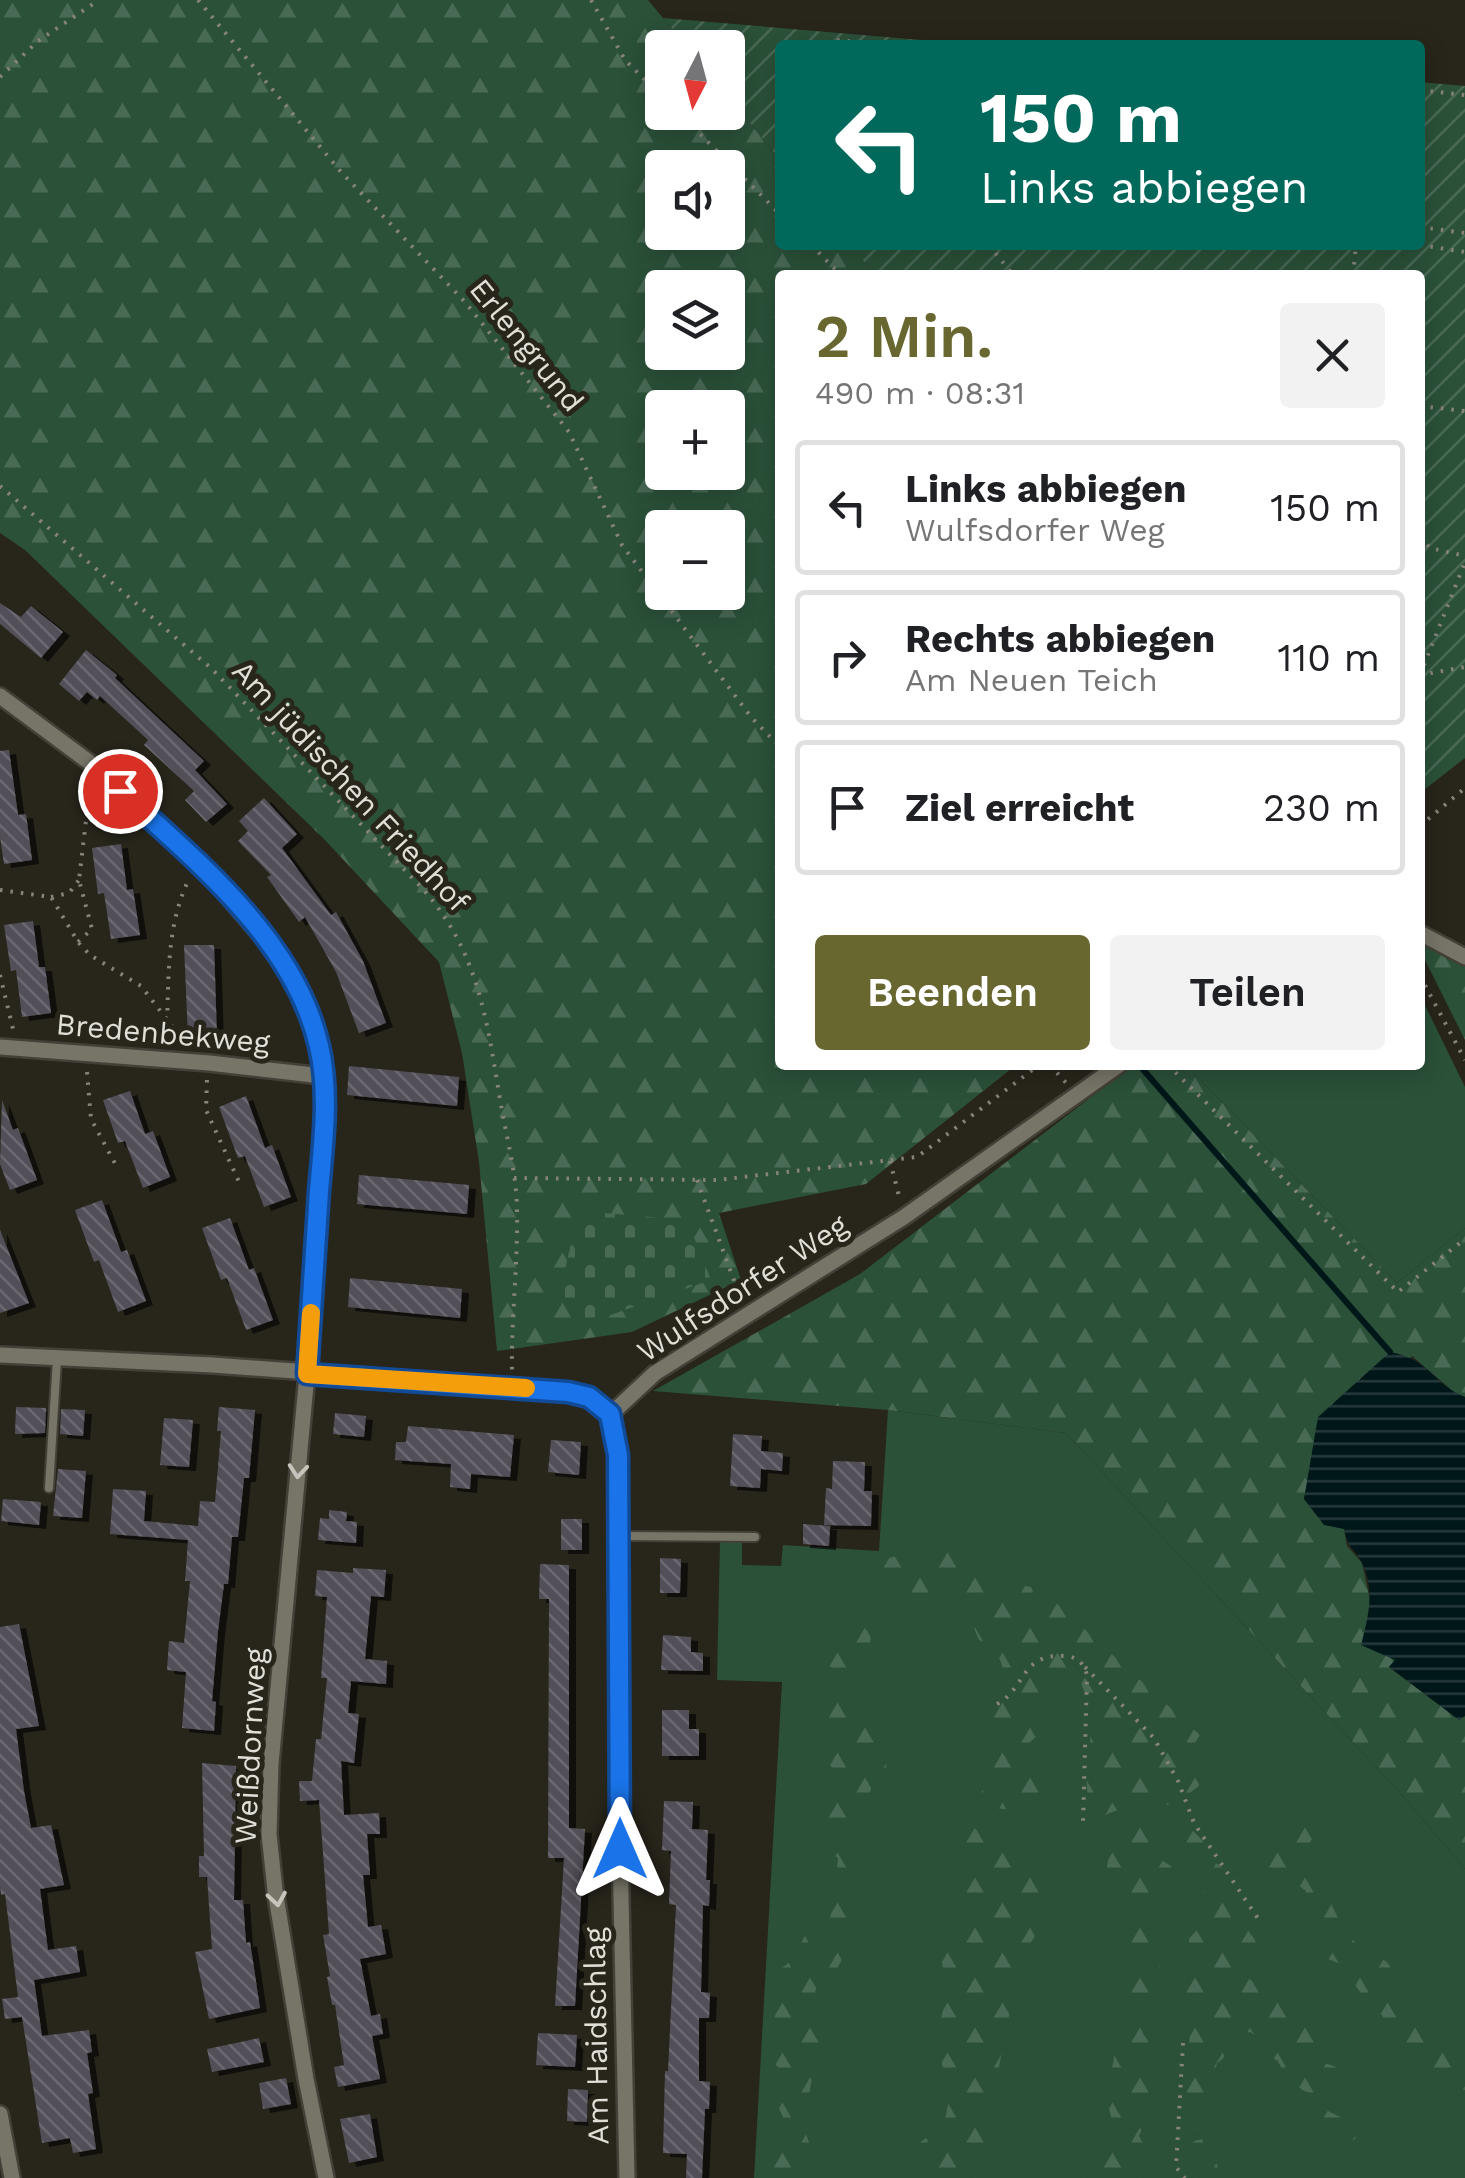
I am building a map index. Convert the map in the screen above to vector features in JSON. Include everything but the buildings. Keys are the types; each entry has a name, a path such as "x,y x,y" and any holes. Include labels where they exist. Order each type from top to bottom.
{"street":[{"name":"Weißdornweg","path":"0,696 93,765 197,861 272,948 302,998 319,1047 325,1110 307,1374 271,1764 269,1834 306,2078 326,2178"},
{"path":"1425,935 1465,957"},
{"name":"Bredenbekweg","path":"0,1046 322,1076"},
{"name":"Wulfsdorfer Weg","path":"610,1414 655,1372 904,1217 1112,1070"},
{"path":"0,1355 212,1365 512,1387 589,1397 610,1414"},
{"name":"Am Haidschlag","path":"610,1414 618,1455 627,2178"},
{"path":"0,2114 12,2178"}],"lane":[{"path":"49,1488 57,1359"},
{"path":"618,1536 756,1536"}],"path":[{"path":"0,76 38,41 99,0"},
{"name":"Erlengrund","path":"198,0 341,172 465,302 569,432 622,545 750,718 775,742"},
{"path":"591,0 625,60 645,80"},
{"path":"1425,90 1465,94"},
{"path":"696,130 775,209"},
{"path":"1425,229 1465,233"},
{"path":"1425,246 1465,252"},
{"path":"816,250 837,270"},
{"path":"993,250 1009,270"},
{"path":"1425,407 1465,411"},
{"name":"Am jüdischen Friedhof","path":"0,486 212,669 441,909 461,940 483,998 514,1178 517,1210 512,1387"},
{"path":"1425,542 1430,548 1465,559 1425,662"},
{"path":"1425,674 1465,667"},
{"path":"78,942 92,929 78,880 93,765"},
{"path":"1425,822 1465,788"},
{"path":"167,1022 169,946 178,900 197,861"},
{"path":"0,890 51,897 69,893 78,880"},
{"path":"51,897 90,956 141,986 178,1036 209,1063"},
{"path":"0,974 18,1048"},
{"path":"1425,985 1465,1060"},
{"path":"514,1178 697,1180 917,1156 1032,1070"},
{"path":"1055,1070 1078,1094"},
{"path":"1173,1070 1398,1292 1465,1239"},
{"path":"87,1072 91,1119 118,1168"},
{"path":"207,1080 206,1110 240,1184"},
{"path":"890,1160 904,1217"},
{"path":"697,1180 747,1315"},
{"path":"998,1704 1007,1699 1033,1664 1058,1656 1074,1657 1154,1738 1178,1781 1194,1824 1262,1923"},
{"path":"1083,1822 1087,1747 1085,1667"},
{"path":"1183,2043 1176,2168 1185,2178"}],"green space":[{"path":"0,0 648,0 673,30 645,30 645,130 745,130 745,117 775,154 775,250 854,250 871,270 775,270 775,1070 1010,1070 866,1184 719,1213 741,1280 632,1332 497,1351 479,1162 462,1053 439,962 323,838 25,550 0,533"},
{"path":"663,18 922,40 775,40 775,154 745,117 745,30 673,30"},
{"path":"1425,82 1465,86 1465,758 1425,789 1425,270 871,270 854,250 1425,250"},
{"path":"1425,947 1465,964 1465,1040 1425,960"},
{"path":"1425,1005 1465,1087 1465,1228 1397,1283 1191,1070 1425,1070"},
{"path":"1126,1070 1191,1070 1397,1283 1465,1228 1465,1397 1412,1356 1312,1460 1304,1499 1344,1529 1347,1546 1362,1563 1371,1604 1396,1660 1389,1667 1458,1719 1465,1716 1465,1869 1401,1794 1066,1433 888,1410 653,1391 860,1274"},
{"path":"579,1211 687,1220 711,1280 576,1327 559,1294"},
{"path":"888,1410 1066,1433 1401,1794 1465,1869 1465,2178 754,2178 782,1682 717,1680 720,1540 742,1542 742,1565 781,1566 783,1545 879,1551"},
{"path":"931,1546 972,1549 997,1573 1031,1587 1036,1600 1057,1604 1200,1735 1191,1749 1200,1768 1201,1784 1173,1807 1154,1799 1100,1818 1088,1811 1087,1778 1094,1714 1080,1681 1064,1675 1036,1717 1040,1733 1026,1746 1039,1773 1054,1789 1053,1809 1047,1818 1038,1818 982,1806 982,1766 990,1756 992,1743 985,1731 987,1714 1008,1695 1001,1662 993,1649 979,1640 973,1626 974,1614 964,1608 933,1600 888,1602 878,1592 877,1575 882,1560 900,1555 921,1556"},
{"path":"860,1624 871,1634 869,1651 859,1656 854,1672 855,1695 866,1702 875,1743 885,1748 887,1777 874,1782 855,1828 857,1880 844,1936 844,1956 834,1974 817,1985 812,2003 821,2039 821,2060 813,2073 803,2126 813,2153 802,2167 805,2178 762,2178 773,2140 782,2134 783,2117 775,2100 779,2068 772,2061 778,1971 791,1961 795,1928 809,1943 821,1944 835,1890 838,1858 823,1848 819,1830 821,1812 836,1801 832,1768 822,1752 826,1688 835,1671 826,1662 835,1633"},
{"path":"1134,1816 1150,1824 1163,1861 1174,1873 1175,1891 1156,1907 1166,1943 1161,1950 1160,1967 1153,1973 1153,2013 1143,2034 1148,2040 1147,2064 1153,2082 1146,2097 1147,2116 1139,2136 1148,2152 1147,2178 1076,2178 1076,2172 1094,2167 1098,2136 1113,2125 1107,2091 1114,2057 1108,2048 1109,2038 1122,2029 1120,1998 1134,1984 1124,1950 1116,1946 1127,1896 1103,1885 1111,1847 1102,1839 1106,1831"},
{"path":"1171,1819 1190,1828 1214,1851 1213,1861 1231,1874 1232,1891 1257,1947 1256,1962 1248,1966 1250,1980 1269,1981 1289,1989 1291,1999 1315,2025 1314,2039 1322,2044 1325,2063 1336,2067 1336,2087 1319,2092 1302,2090 1268,2055 1265,2042 1250,2032 1229,2036 1226,2055 1217,2063 1201,2127 1190,2130 1181,2124 1181,2093 1189,2078 1182,2069 1189,2040 1183,1978 1190,1967 1189,1939 1205,1920 1197,1910 1198,1896 1210,1879 1204,1872 1204,1863 1193,1861 1190,1849 1170,1839 1163,1829"},
{"path":"970,1825 1036,1860 1040,1882 1048,1891 1048,1906 1026,1951 1030,1962 1009,2015 997,2076 980,2112 979,2125 989,2140 990,2153 982,2178 905,2178 909,2151 944,2124 949,2100 941,2059 948,2038 939,2029 944,2005 939,1997 943,1973 940,1939 949,1925 961,1926 970,1912 965,1874 971,1860 952,1845 954,1833"},
{"path":"1298,1825 1310,1828 1315,1836 1305,1852 1308,1878 1328,1896 1350,1937 1387,1962 1388,1976 1397,1989 1414,2007 1432,2018 1431,2028 1440,2032 1441,2045 1461,2063 1465,2090 1447,2086 1447,2075 1439,2070 1428,2070 1428,2060 1422,2053 1388,2044 1380,2026 1383,2016 1359,2002 1360,1992 1341,1964 1325,1958 1326,1948 1317,1938 1315,1918 1306,1914 1306,1891 1294,1875 1265,1871 1249,1860 1251,1850 1277,1835 1286,1839"},
{"path":"1320,2107 1342,2118 1356,2138 1349,2143 1337,2143 1334,2151 1314,2142 1313,2130"},
{"path":"1203,2139 1222,2178 1184,2178 1179,2164 1190,2145"}],"shaded area":[{"path":"1390,1352 1414,1360 1465,1397 1465,1716 1459,1720 1389,1667 1395,1660 1361,1645 1368,1615 1367,1575 1344,1529 1324,1525 1304,1499 1318,1417"}],"waterway":[{"path":"1143,1070 1390,1352"}],"slow traffic":[{"path":"311,1313 307,1374 526,1388"}],"route":[{"path":"120,791 197,861 272,948 302,998 319,1047 325,1110 307,1374 568,1392 589,1397 610,1414 618,1455 620,1849"}]}
